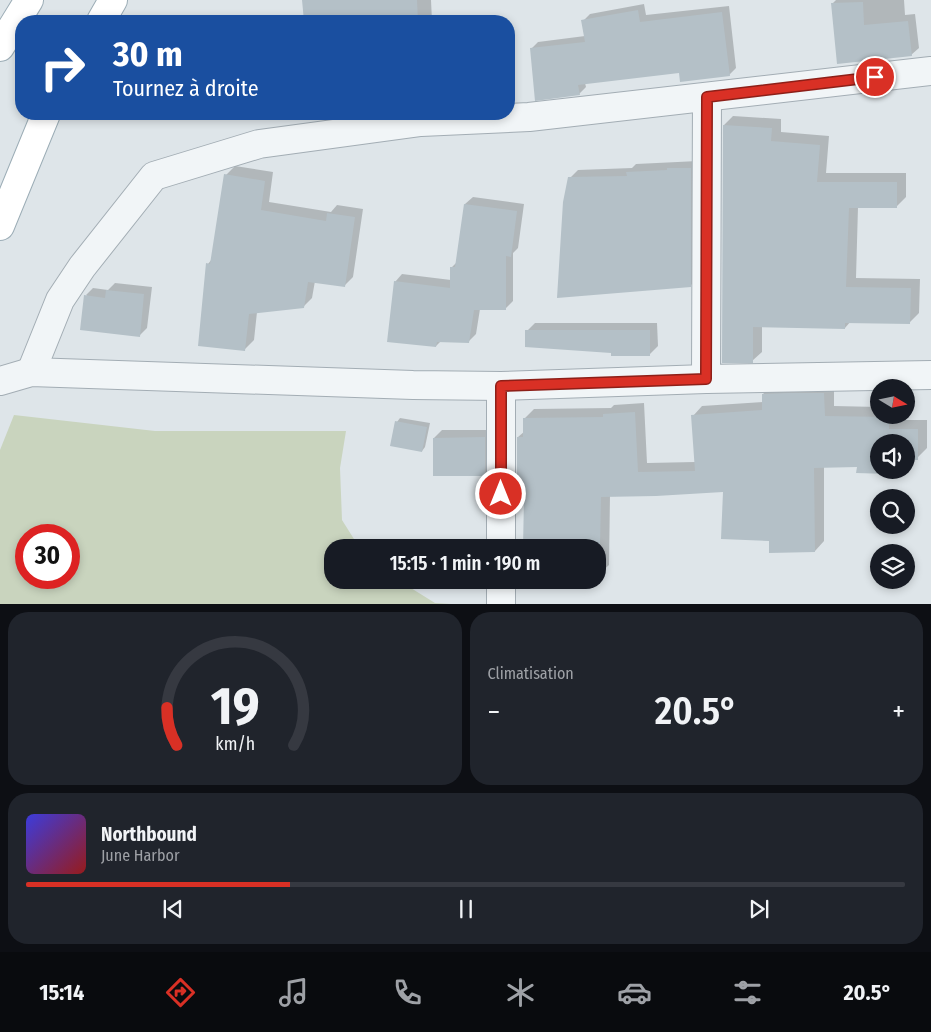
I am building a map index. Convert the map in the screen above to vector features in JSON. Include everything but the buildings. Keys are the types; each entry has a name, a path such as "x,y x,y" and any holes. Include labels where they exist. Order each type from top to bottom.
{"main road":[{"path":"20,15 29,0"},
{"path":"104,15 113,0"},
{"path":"0,47 15,23"},
{"path":"0,226 44,120"}],"street":[{"path":"515,117 931,71"},
{"path":"706,379 707,97"},
{"path":"31,372 60,300 82,267 154,176 259,144 421,122 457,120"},
{"path":"0,380 31,372 413,385 501,386 706,379 931,375"},
{"path":"501,386 501,539"},
{"path":"501,589 501,604"}],"green space":[{"path":"14,415 155,431 346,431 340,468 342,520 354,539 324,539 324,589 412,589 435,603 451,604 0,604 0,450"}],"route":[{"path":"501,494 501,386 706,379 707,97 875,77"}]}
